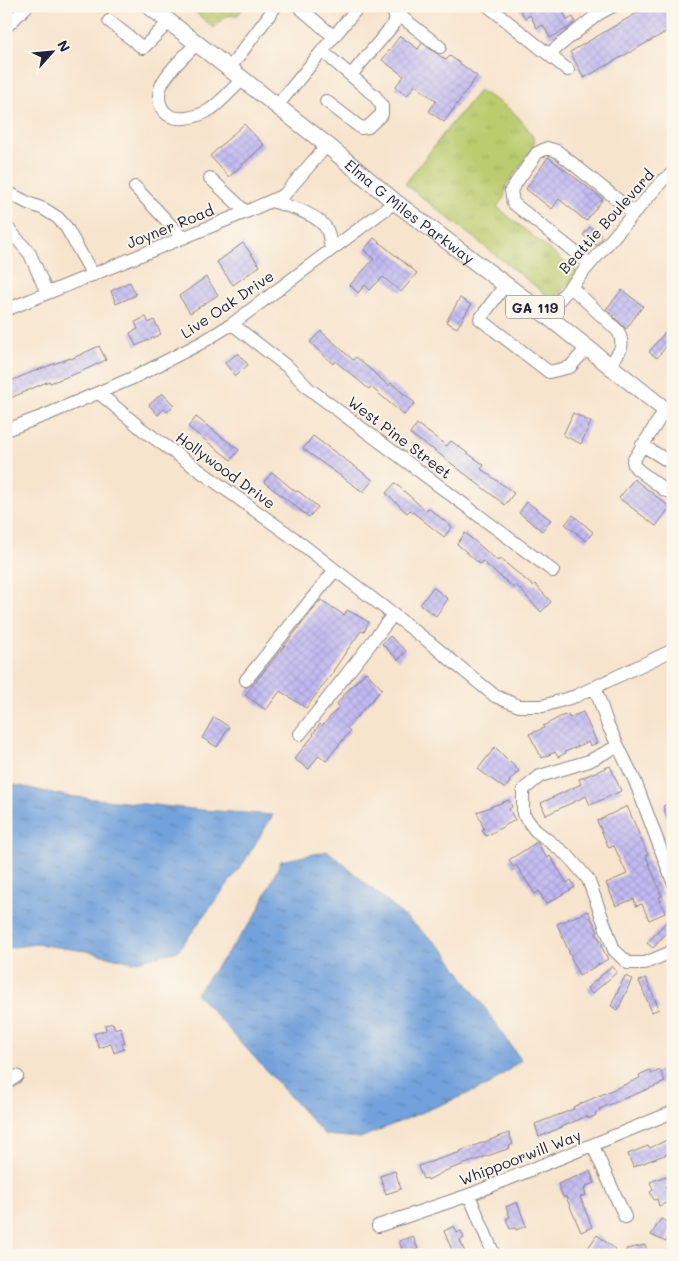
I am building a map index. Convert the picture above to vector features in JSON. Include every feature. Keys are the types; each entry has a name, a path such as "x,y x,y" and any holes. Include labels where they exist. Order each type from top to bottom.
{"main road":[{"name":"Elma G Miles Parkway","path":"149,6 327,145 395,202 546,315 669,413"}],"street":[{"path":"6,27 27,6"},
{"path":"229,70 276,6"},
{"path":"298,6 334,37"},
{"path":"276,107 359,6"},
{"path":"488,6 568,70"},
{"path":"549,54 598,14 613,6"},
{"path":"391,11 399,14 440,47"},
{"path":"351,75 394,24 391,11"},
{"path":"110,21 143,48 169,22"},
{"path":"196,44 164,79 160,89 159,99 166,113 172,118 199,115 210,109 242,80"},
{"path":"322,51 375,96 382,106 382,114 368,128 361,128 326,101"},
{"name":"Joyner Road","path":"6,310 284,195 327,145"},
{"path":"590,264 513,204 510,190 537,153 547,148 557,151 634,213"},
{"name":"Beattie Boulevard","path":"546,315 662,181 673,173"},
{"path":"210,178 246,212"},
{"path":"135,187 183,238"},
{"path":"11,194 44,209 58,218 66,227 93,275"},
{"path":"271,201 319,220 327,230 331,250"},
{"name":"Live Oak Drive","path":"6,430 46,416 99,393 185,352 232,324 395,202"},
{"path":"6,226 30,254 47,293"},
{"path":"505,285 480,319 549,372 570,367 587,348"},
{"path":"570,286 618,331 622,340 622,348 609,366"},
{"name":"West Pine Street","path":"232,324 289,368 308,388 553,571"},
{"name":"Hollywood Drive","path":"99,393 143,430 336,570 495,696 518,706 543,706 576,696 673,650"},
{"path":"669,413 642,445 633,461 634,465 666,491 673,491"},
{"path":"642,445 673,464"},
{"path":"246,680 336,570"},
{"path":"300,734 394,615"},
{"path":"595,687 607,723 635,782 673,882"},
{"path":"618,746 589,761 540,776 523,790 523,814 535,830 568,856 588,879 614,950 628,963 645,963 673,950"},
{"path":"6,1083 18,1076"},
{"name":"Whippoorwill Way","path":"378,1226 469,1195 673,1112"},
{"path":"593,1146 624,1218"},
{"path":"469,1195 494,1255"}],"green space":[{"path":"188,6 245,6 238,15 225,16 214,28"},
{"path":"479,91 518,116 535,141 531,151 506,186 504,197 497,207 578,273 553,300 405,184"}],"water":[{"path":"6,783 66,796 202,810 273,815 244,862 178,951 133,962 86,951 36,944 6,948"},
{"path":"328,851 445,951 521,1060 491,1084 360,1138 325,1135 196,993 255,917 281,861"}],"building":[{"path":"518,6 560,6 567,20 573,17 575,22 550,38 543,25 537,28 530,15 525,18"},
{"path":"649,6 673,6 673,28 584,78 570,52"},
{"path":"400,36 418,49 422,43 446,60 450,56 477,76 444,122 429,111 436,101 415,85 407,96 395,87 404,76 382,60"},
{"path":"244,124 264,145 229,177 210,156"},
{"path":"548,157 603,199 586,221 559,199 552,209 526,189"},
{"path":"590,227 603,237 596,245 583,235"},
{"path":"374,238 417,273 401,292 383,277 370,290 365,285 358,293 350,285 374,259 364,250"},
{"path":"243,243 260,266 233,285 217,262"},
{"path":"206,277 218,295 190,313 179,296"},
{"path":"130,282 136,295 116,304 111,291"},
{"path":"622,290 643,306 626,329 606,309"},
{"path":"460,298 471,305 457,328 446,322"},
{"path":"146,317 149,323 154,320 161,334 136,346 130,333 138,329 135,322"},
{"path":"673,322 673,338 657,358 649,352"},
{"path":"321,331 353,360 356,357 389,386 391,383 415,403 404,415 371,387 369,389 335,361 333,364 310,342"},
{"path":"99,346 106,360 80,372 50,383 49,381 6,400 6,383 71,359"},
{"path":"238,353 248,365 235,376 225,363"},
{"path":"162,393 174,405 167,412 164,409 158,415 149,405"},
{"path":"573,413 591,422 581,444 563,435"},
{"path":"196,417 239,450 231,460 188,427"},
{"path":"417,424 447,446 451,441 484,465 481,469 514,493 505,505 434,450 410,434"},
{"path":"313,436 373,480 363,492 303,449"},
{"path":"272,472 318,507 309,517 264,482"},
{"path":"634,479 670,507 656,526 619,498"},
{"path":"395,483 426,511 428,508 452,527 444,537 410,510 407,513 386,493"},
{"path":"527,502 551,520 542,531 519,513"},
{"path":"573,515 593,532 586,541 565,524"},
{"path":"465,533 498,561 501,559 533,586 535,584 551,602 541,612 516,585 514,588 482,561 480,564 457,544"},
{"path":"433,587 448,599 436,616 420,605"},
{"path":"321,600 344,615 347,610 369,622 364,632 361,631 306,708 280,691 266,710 245,695"},
{"path":"390,636 406,651 398,660 382,644"},
{"path":"366,672 382,689 347,728 350,731 326,761 319,755 309,769 294,759 314,735 320,724 322,726 339,707 337,704 347,691"},
{"path":"583,712 597,743 590,746 588,742 558,757 555,752 542,758 529,734 544,728 543,726 560,717 568,714 569,718"},
{"path":"214,717 229,727 217,747 202,738"},
{"path":"495,747 519,771 509,781 505,789 478,769"},
{"path":"610,766 621,791 590,805 586,796 546,815 541,803 581,784 579,779"},
{"path":"509,800 512,807 509,809 515,820 486,836 482,830 484,829 477,812"},
{"path":"673,802 673,831 672,831 663,806"},
{"path":"627,806 648,855 646,856 662,896 659,897 665,913 649,920 642,904 636,906 634,899 616,906 606,883 627,874 614,846 609,848 597,821"},
{"path":"537,842 547,858 550,856 567,883 571,880 575,887 546,904 539,891 535,894 516,865 513,867 509,860"},
{"path":"588,911 608,959 579,976 557,924"},
{"path":"673,915 673,926 653,948 647,943"},
{"path":"612,966 617,972 592,994 587,988"},
{"path":"625,976 632,979 618,1010 611,1006"},
{"path":"646,978 659,1009 652,1012 639,981"},
{"path":"113,1023 115,1029 120,1027 125,1043 122,1044 124,1049 114,1053 111,1044 99,1048 94,1034 106,1030 105,1025"},
{"path":"650,1070 652,1074 660,1070 665,1082 599,1109 600,1111 595,1113 596,1115 588,1119 587,1116 539,1137 535,1124 574,1109 573,1107 640,1078 639,1075"},
{"path":"509,1133 513,1144 509,1146 510,1148 445,1171 428,1180 427,1178 423,1179 418,1166"},
{"path":"673,1137 673,1166 667,1154 633,1167 628,1154 648,1146 650,1148"},
{"path":"395,1171 401,1189 386,1194 380,1176"},
{"path":"590,1171 595,1183 586,1186 584,1189 586,1195 580,1197 592,1227 581,1232 566,1197 563,1197 558,1184"},
{"path":"666,1176 669,1185 665,1186 671,1201 659,1206 657,1199 654,1200 650,1192 653,1190 650,1182"},
{"path":"517,1202 526,1226 516,1230 515,1228 510,1229 506,1219 510,1217 506,1207"},
{"path":"661,1219 673,1224 666,1242 651,1235"},
{"path":"454,1226 457,1233 461,1231 464,1238 460,1240 466,1255 454,1255 444,1231"},
{"path":"597,1235 615,1249 611,1255 591,1255 593,1252 588,1248"},
{"path":"413,1236 418,1249 413,1251 414,1255 404,1255 399,1241"},
{"path":"645,1245 649,1255 620,1255 620,1253 627,1251 626,1249"}]}
